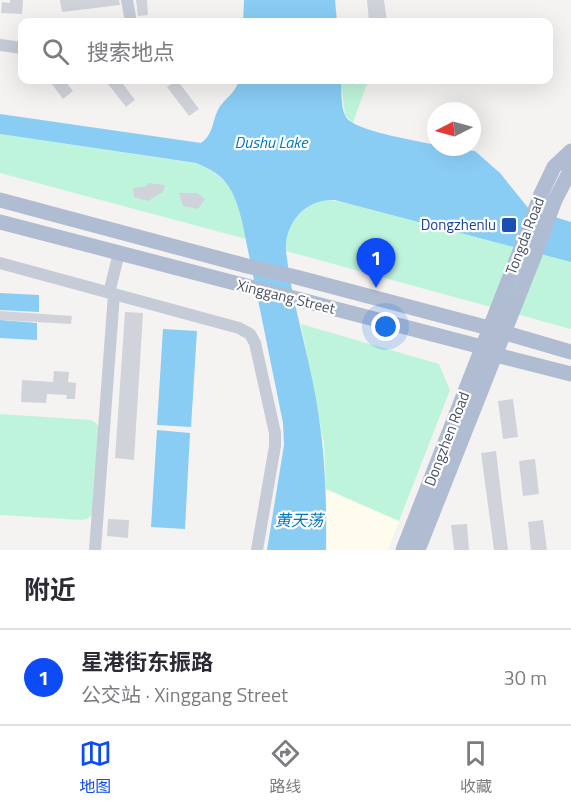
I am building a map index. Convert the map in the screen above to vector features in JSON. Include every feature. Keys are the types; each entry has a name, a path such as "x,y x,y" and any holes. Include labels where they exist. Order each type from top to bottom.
{"main road":[{"name":"Tongda Road","path":"504,333 527,254 548,197 554,167 571,151"},
{"name":"Tongda Road","path":"548,197 571,169"},
{"name":"Xinggang Street","path":"0,200 489,328 571,352"},
{"name":"Xinggang Street","path":"0,222 571,374"},
{"name":"Tongda Road","path":"489,328 527,254"},
{"name":"Dongzhen Road","path":"418,550 489,351 489,328"},
{"name":"Dongzhen Road","path":"403,550 489,351 504,333"}],"street":[{"path":"127,0 130,18"},
{"path":"0,45 18,47"},
{"path":"95,550 112,294 119,253"},
{"path":"0,263 239,328 249,334 257,348 275,438 256,550"}],"shaded area":[{"path":"326,489 399,521 388,550 326,550"}],"green space":[{"path":"341,84 368,84 353,123 345,115"},
{"path":"0,134 200,164 229,186 238,204 246,239 0,173"},
{"path":"329,200 352,203 571,262 571,329 286,251 288,232 297,216 311,205"},
{"path":"301,324 439,364 450,390 399,521 326,489 324,444"},
{"path":"0,414 91,420 96,423 100,429 94,513 87,519 81,520 0,515"}],"water":[{"path":"244,0 335,0 337,18 243,18"},
{"path":"237,84 341,84 343,109 351,122 374,131 427,143 427,156 481,156 500,173 529,209 571,222 571,262 335,200 315,203 299,214 293,222 286,241 286,251 313,381 322,437 326,550 267,550 284,445 283,423 242,221 228,185 215,173 196,163 0,134 0,114 201,143 211,131 219,108"},
{"path":"0,293 39,295 39,312 0,310"},
{"path":"0,320 37,323 37,340 0,338"},
{"path":"163,329 197,331 191,427 157,425"},
{"path":"157,430 190,433 185,529 151,527"}],"building":[{"path":"10,0 23,0 22,14 1,13 2,2 10,3"},
{"path":"60,0 119,0 120,5 62,12"},
{"path":"136,0 147,0 148,15 138,16"},
{"path":"367,0 384,0 386,18 369,18"},
{"path":"52,84 67,84 73,91 63,99"},
{"path":"108,84 123,84 135,100 126,107"},
{"path":"171,84 180,84 199,109 189,116 167,87"},
{"path":"148,183 165,185 163,192 148,201 134,197 133,188 147,186"},
{"path":"179,193 197,193 205,199 198,209 183,206"},
{"path":"0,311 72,316 71,324 0,320"},
{"path":"125,312 143,313 134,460 115,458"},
{"path":"54,371 69,372 68,382 76,383 75,399 66,399 67,395 47,394 46,403 21,402 22,380 53,382"},
{"path":"513,399 518,437 503,439 498,401"},
{"path":"496,451 508,550 494,550 481,453"},
{"path":"535,459 539,494 523,496 519,461"},
{"path":"108,519 129,520 128,538 107,536"},
{"path":"543,520 547,550 531,550 528,522"},
{"path":"467,524 469,550 454,550 451,525"}],"place":[{"name":"Dongzhenlu","path":"509,225"},
{"name":"星港街东振路","path":"376,288"}],"water label":[{"name":"Dushu Lake","path":"271,142"},
{"name":"黄天荡","path":"299,520"}]}
